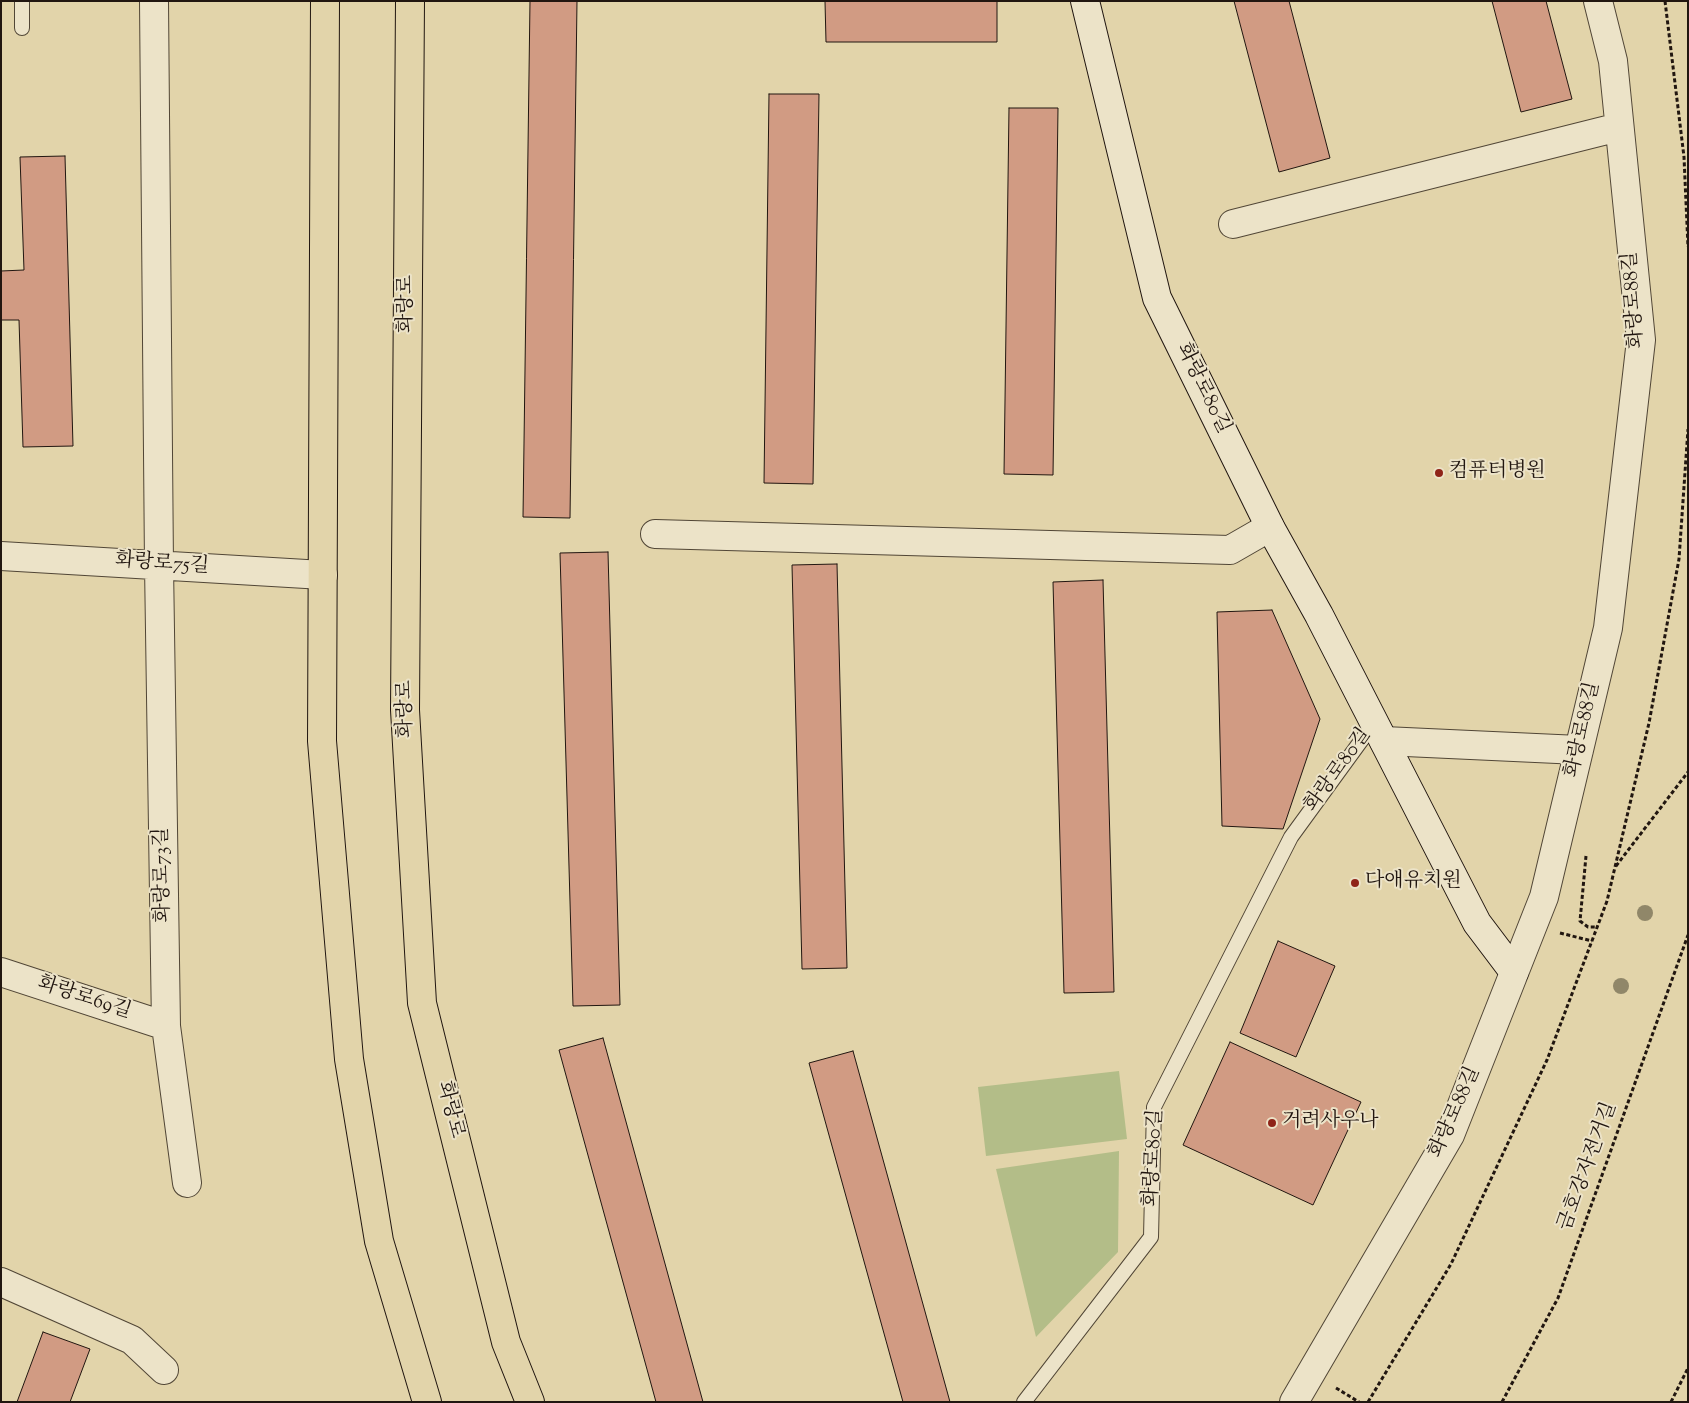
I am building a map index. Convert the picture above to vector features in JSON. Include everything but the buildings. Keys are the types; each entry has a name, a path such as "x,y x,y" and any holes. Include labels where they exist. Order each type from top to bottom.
{"main road":[{"path":"325,1 322,741 349,1059 379,1240 427,1402"},
{"name":"화랑로","path":"410,1 406,710 422,1003 506,1342 530,1402"}],"street":[{"name":"화랑로73길","path":"154,1 159,565 166,1026 188,1183"},
{"name":"화랑로80길","path":"1085,1 1157,298 1270,527 1319,614 1379,732"},
{"name":"화랑로88길","path":"1294,1402 1450,1135 1544,896 1608,628 1642,340 1613,61 1598,1"},
{"path":"1233,224 1619,127"},
{"path":"655,534 1230,550 1270,527"},
{"name":"화랑로75길","path":"1,556 323,575"},
{"path":"1379,732 1579,750"},
{"path":"1379,732 1477,923 1514,972"},
{"name":"화랑로69길","path":"1,972 166,1026"},
{"path":"1,1282 132,1340 164,1370"}],"lane":[{"path":"22,1 22,28"},
{"name":"화랑로80길","path":"1024,1402 1151,1237 1154,1107 1291,837 1379,732"}],"path":[{"path":"1665,1 1684,156 1688,247"},
{"path":"1368,1402 1451,1264 1547,1060 1607,901 1649,723 1679,559 1688,429"},
{"path":"1615,869 1688,772"},
{"name":"금호강자전거길","path":"1502,1402 1558,1298 1688,934"},
{"path":"1670,1402 1688,1368"}],"green space":[{"path":"1119,1071 1127,1139 986,1156 978,1087"},
{"path":"1119,1151 1118,1252 1036,1337 996,1169"}],"place":[{"name":"컴퓨터병원","path":"1439,473"},
{"name":"다애유치원","path":"1355,883"},
{"name":"거려사우나","path":"1272,1123"}]}
